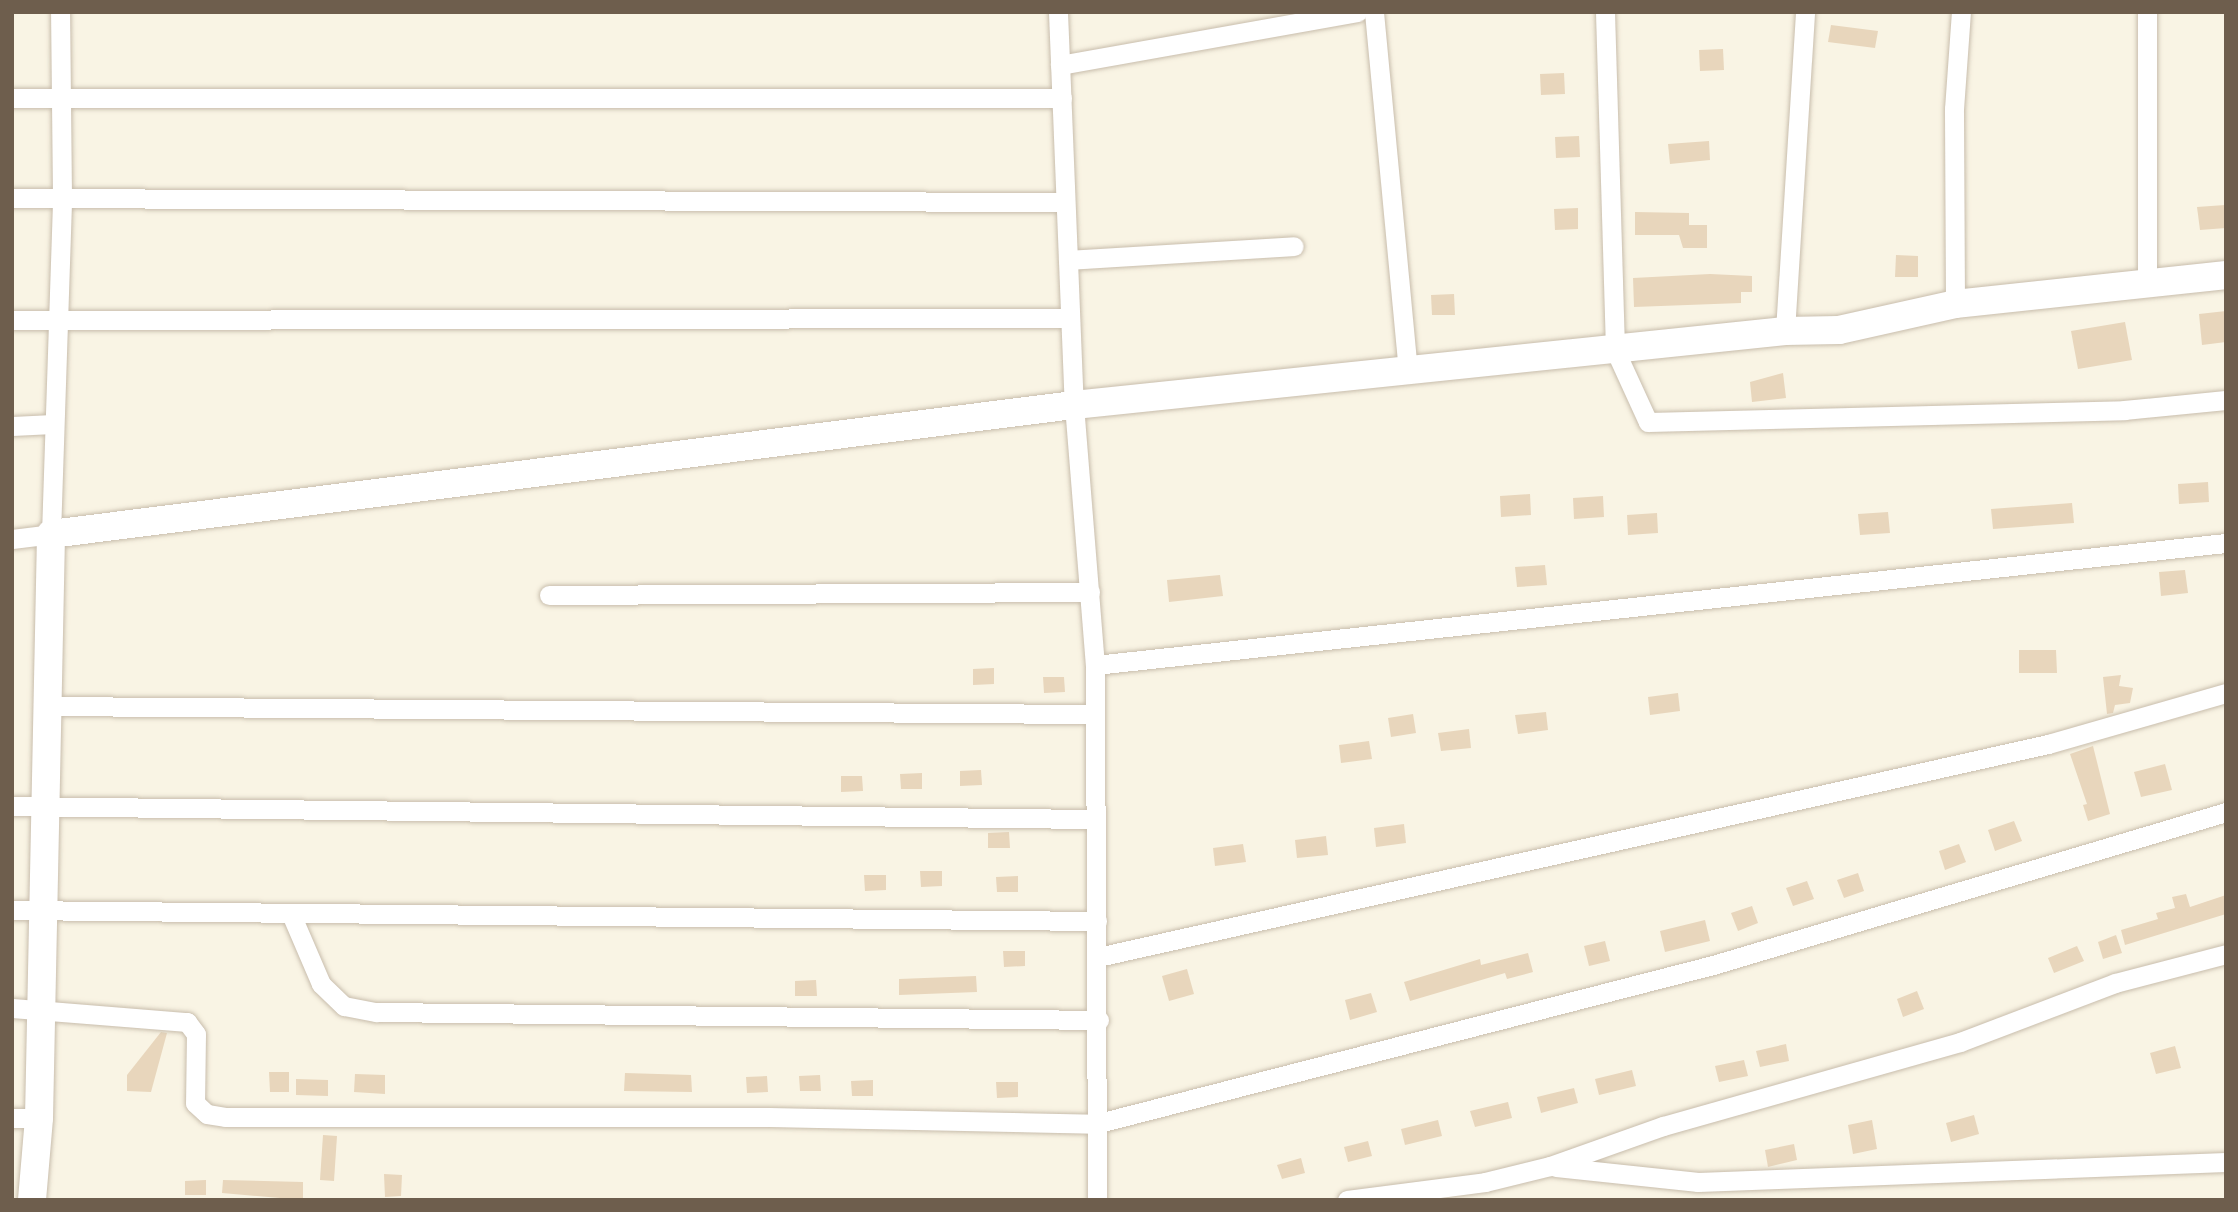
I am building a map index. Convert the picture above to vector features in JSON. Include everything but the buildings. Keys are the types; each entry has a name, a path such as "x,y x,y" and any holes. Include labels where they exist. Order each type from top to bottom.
{"street":[{"path":"32,1200 26,1118 25,1008 43,911 55,317 62,197 60,12"},
{"path":"1058,12 1073,405 1095,665 1099,1020 1095,1124 1097,1200"},
{"path":"1060,65 1357,12"},
{"path":"1374,12 1408,371"},
{"path":"1605,12 1615,350 1648,422 2124,410 2226,400"},
{"path":"1785,331 1805,12"},
{"path":"1955,304 1954,109 1961,12"},
{"path":"2147,12 2147,285"},
{"path":"12,98 1062,98"},
{"path":"12,198 1065,201"},
{"path":"1068,260 1294,246"},
{"path":"12,539 1073,405 1785,331 1839,330 1955,304 2226,275"},
{"path":"12,320 55,317 1070,318"},
{"path":"12,426 53,424"},
{"path":"1095,665 2226,543"},
{"path":"549,595 1090,592"},
{"path":"1098,957 2048,744 2226,692"},
{"path":"47,706 1094,714"},
{"path":"12,806 1095,819"},
{"path":"25,1008 187,1022 196,1034 195,1103 207,1114 225,1117 769,1117 1095,1124 1713,965 2226,812"},
{"path":"12,910 1097,921"},
{"path":"291,914 321,984 344,1006 376,1012 1099,1020"},
{"path":"1347,1200 1485,1182 1550,1166 1663,1126 1961,1042 2115,983 2226,954"},
{"path":"1550,1166 1698,1182 2226,1162"}]}
